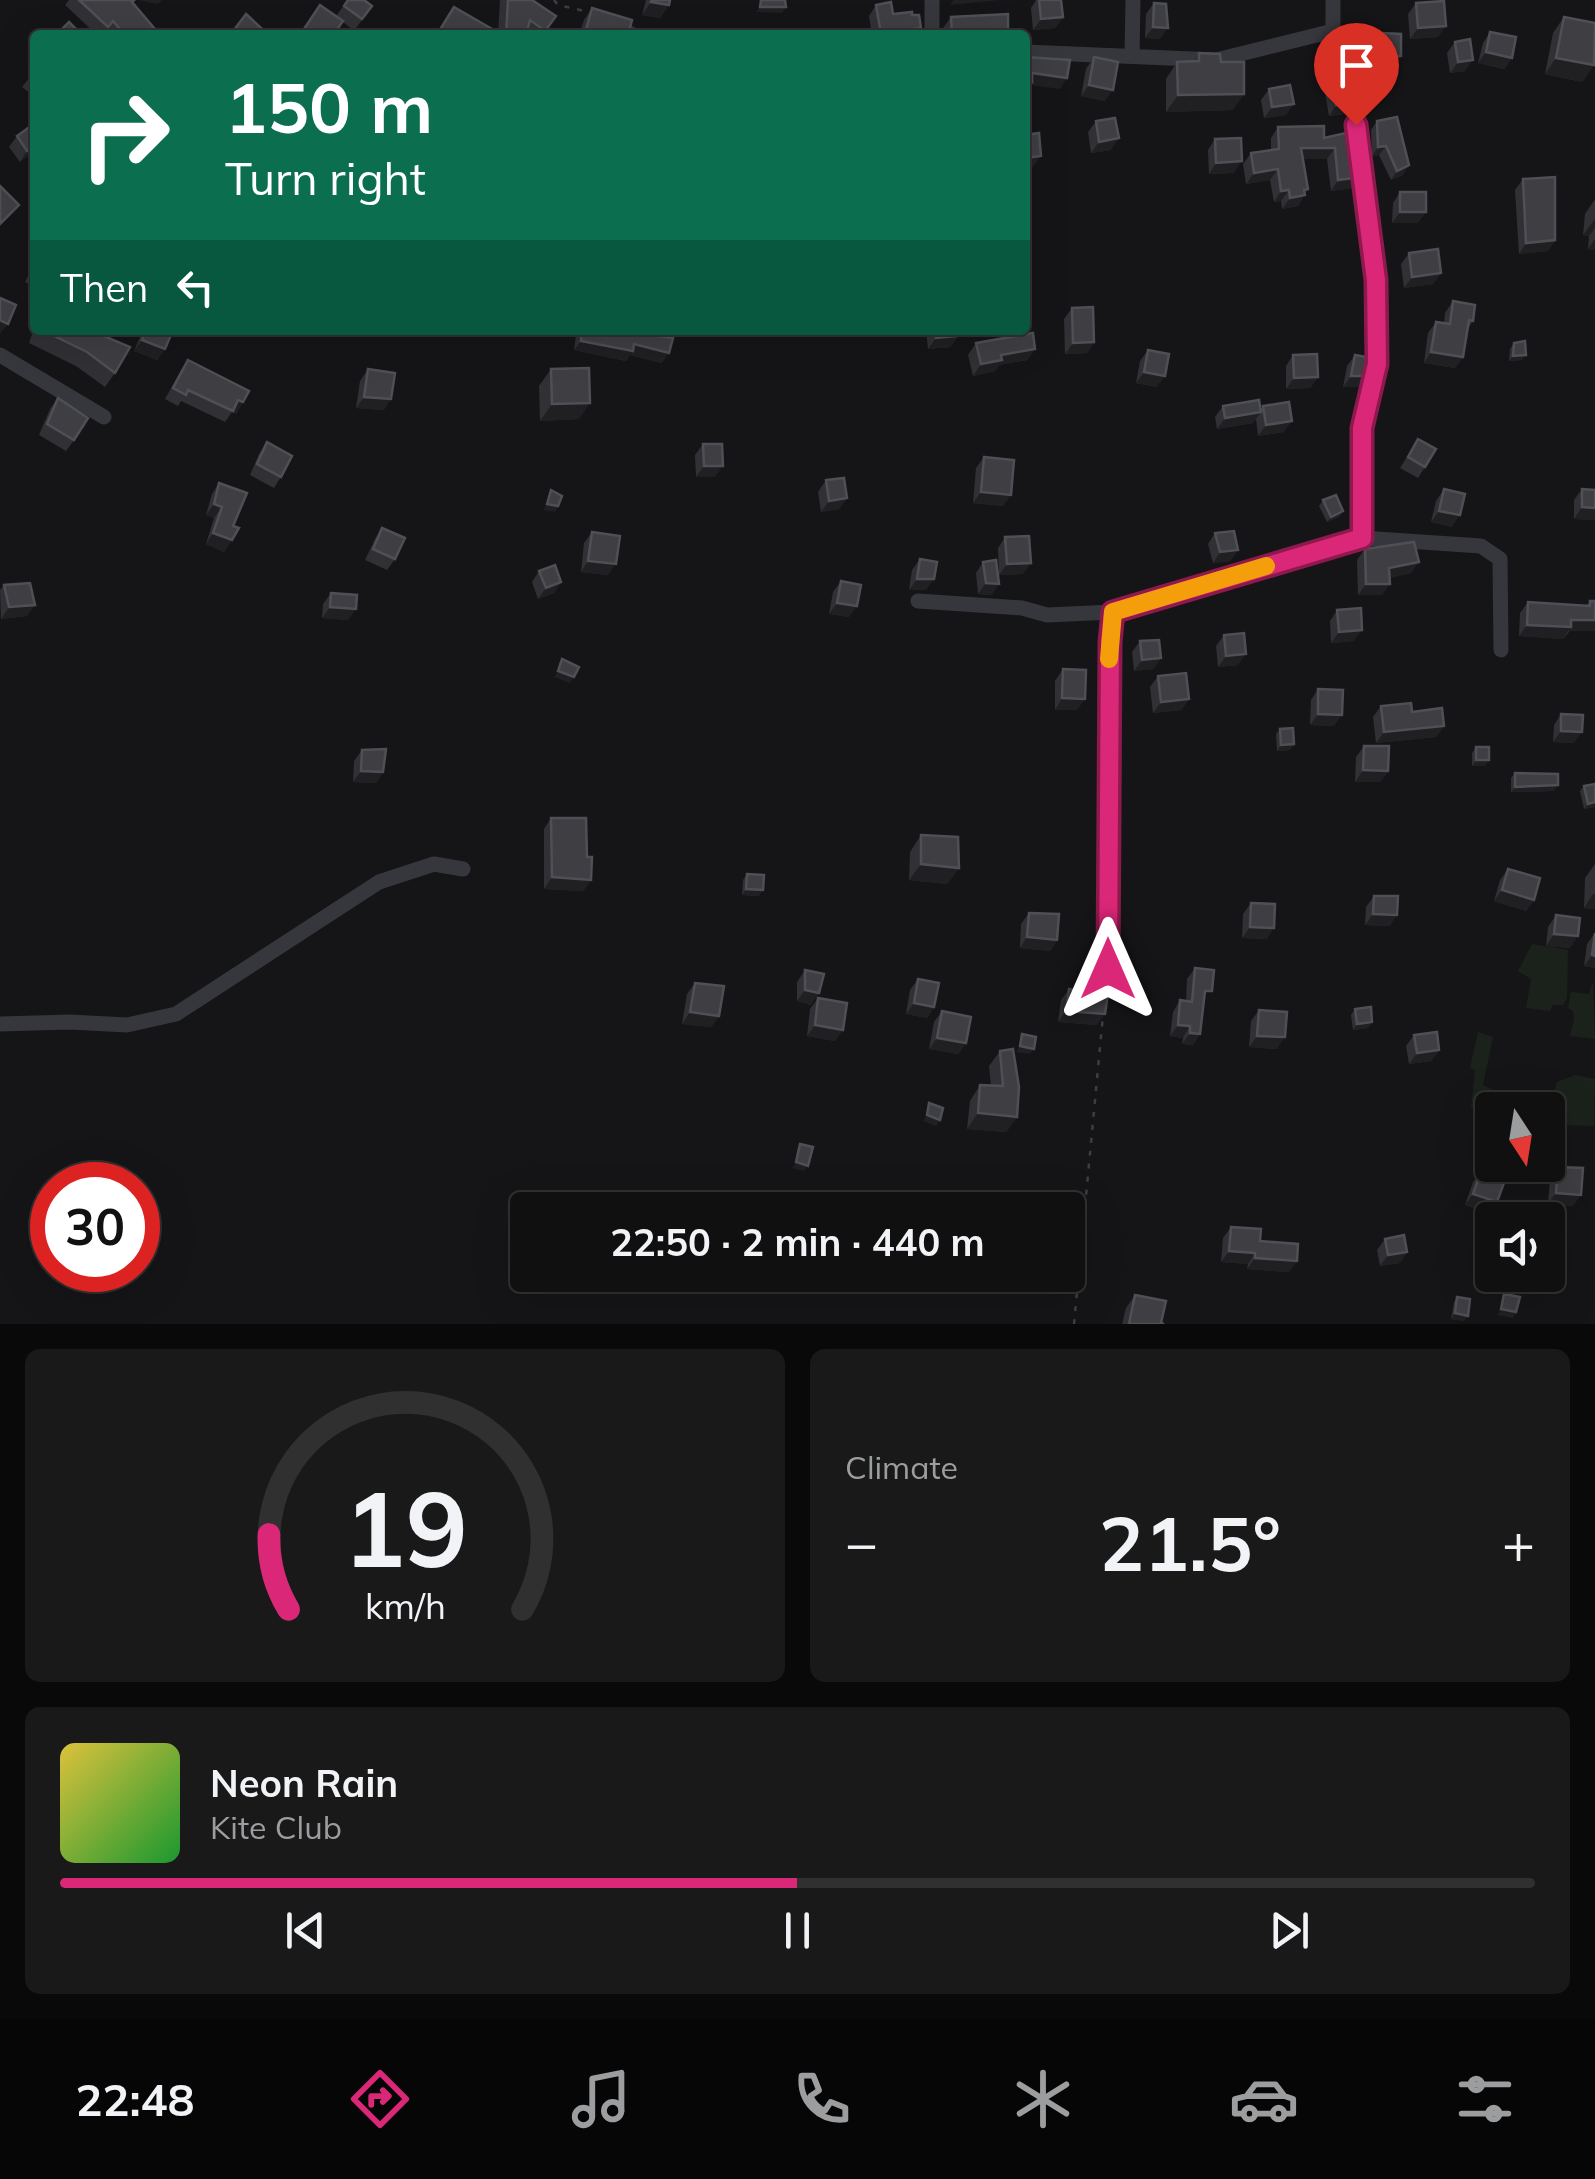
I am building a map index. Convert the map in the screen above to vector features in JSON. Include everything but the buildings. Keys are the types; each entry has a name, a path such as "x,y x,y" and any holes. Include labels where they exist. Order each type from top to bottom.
{"street":[{"path":"932,0 932,30"},
{"path":"1132,56 1133,0"},
{"path":"1333,0 1333,32 1352,90 1376,280 1377,364 1362,428 1362,538"},
{"path":"1030,52 1216,60 1333,32"},
{"path":"0,355 104,417"},
{"path":"918,601 1022,608 1047,614 1113,612 1362,538 1481,546 1500,559 1501,650"},
{"path":"1108,969 1113,612"},
{"path":"0,1024 127,1025 176,1014 378,882 434,864 463,868"}],"path":[{"path":"554,0 558,5 591,12"},
{"path":"622,24 639,30"},
{"path":"1074,1324 1104,1008"}],"shaded area":[{"path":"1532,944 1568,950 1567,998 1563,1005 1553,1005 1550,1011 1526,1008 1531,979 1518,971"},
{"path":"1593,982 1595,1039 1570,1036 1574,1019 1568,1008 1571,992 1589,994"},
{"path":"1478,1032 1493,1037 1483,1085 1497,1092 1475,1092 1475,1108 1471,1108 1475,1070 1470,1068"},
{"path":"1575,1075 1595,1079 1594,1126 1565,1125 1565,1092 1554,1092 1557,1082"}],"slow traffic":[{"path":"1109,659 1113,612 1266,566"}],"route":[{"path":"1108,969 1113,612 1362,538 1362,428 1377,364 1376,280 1356,125"}]}
